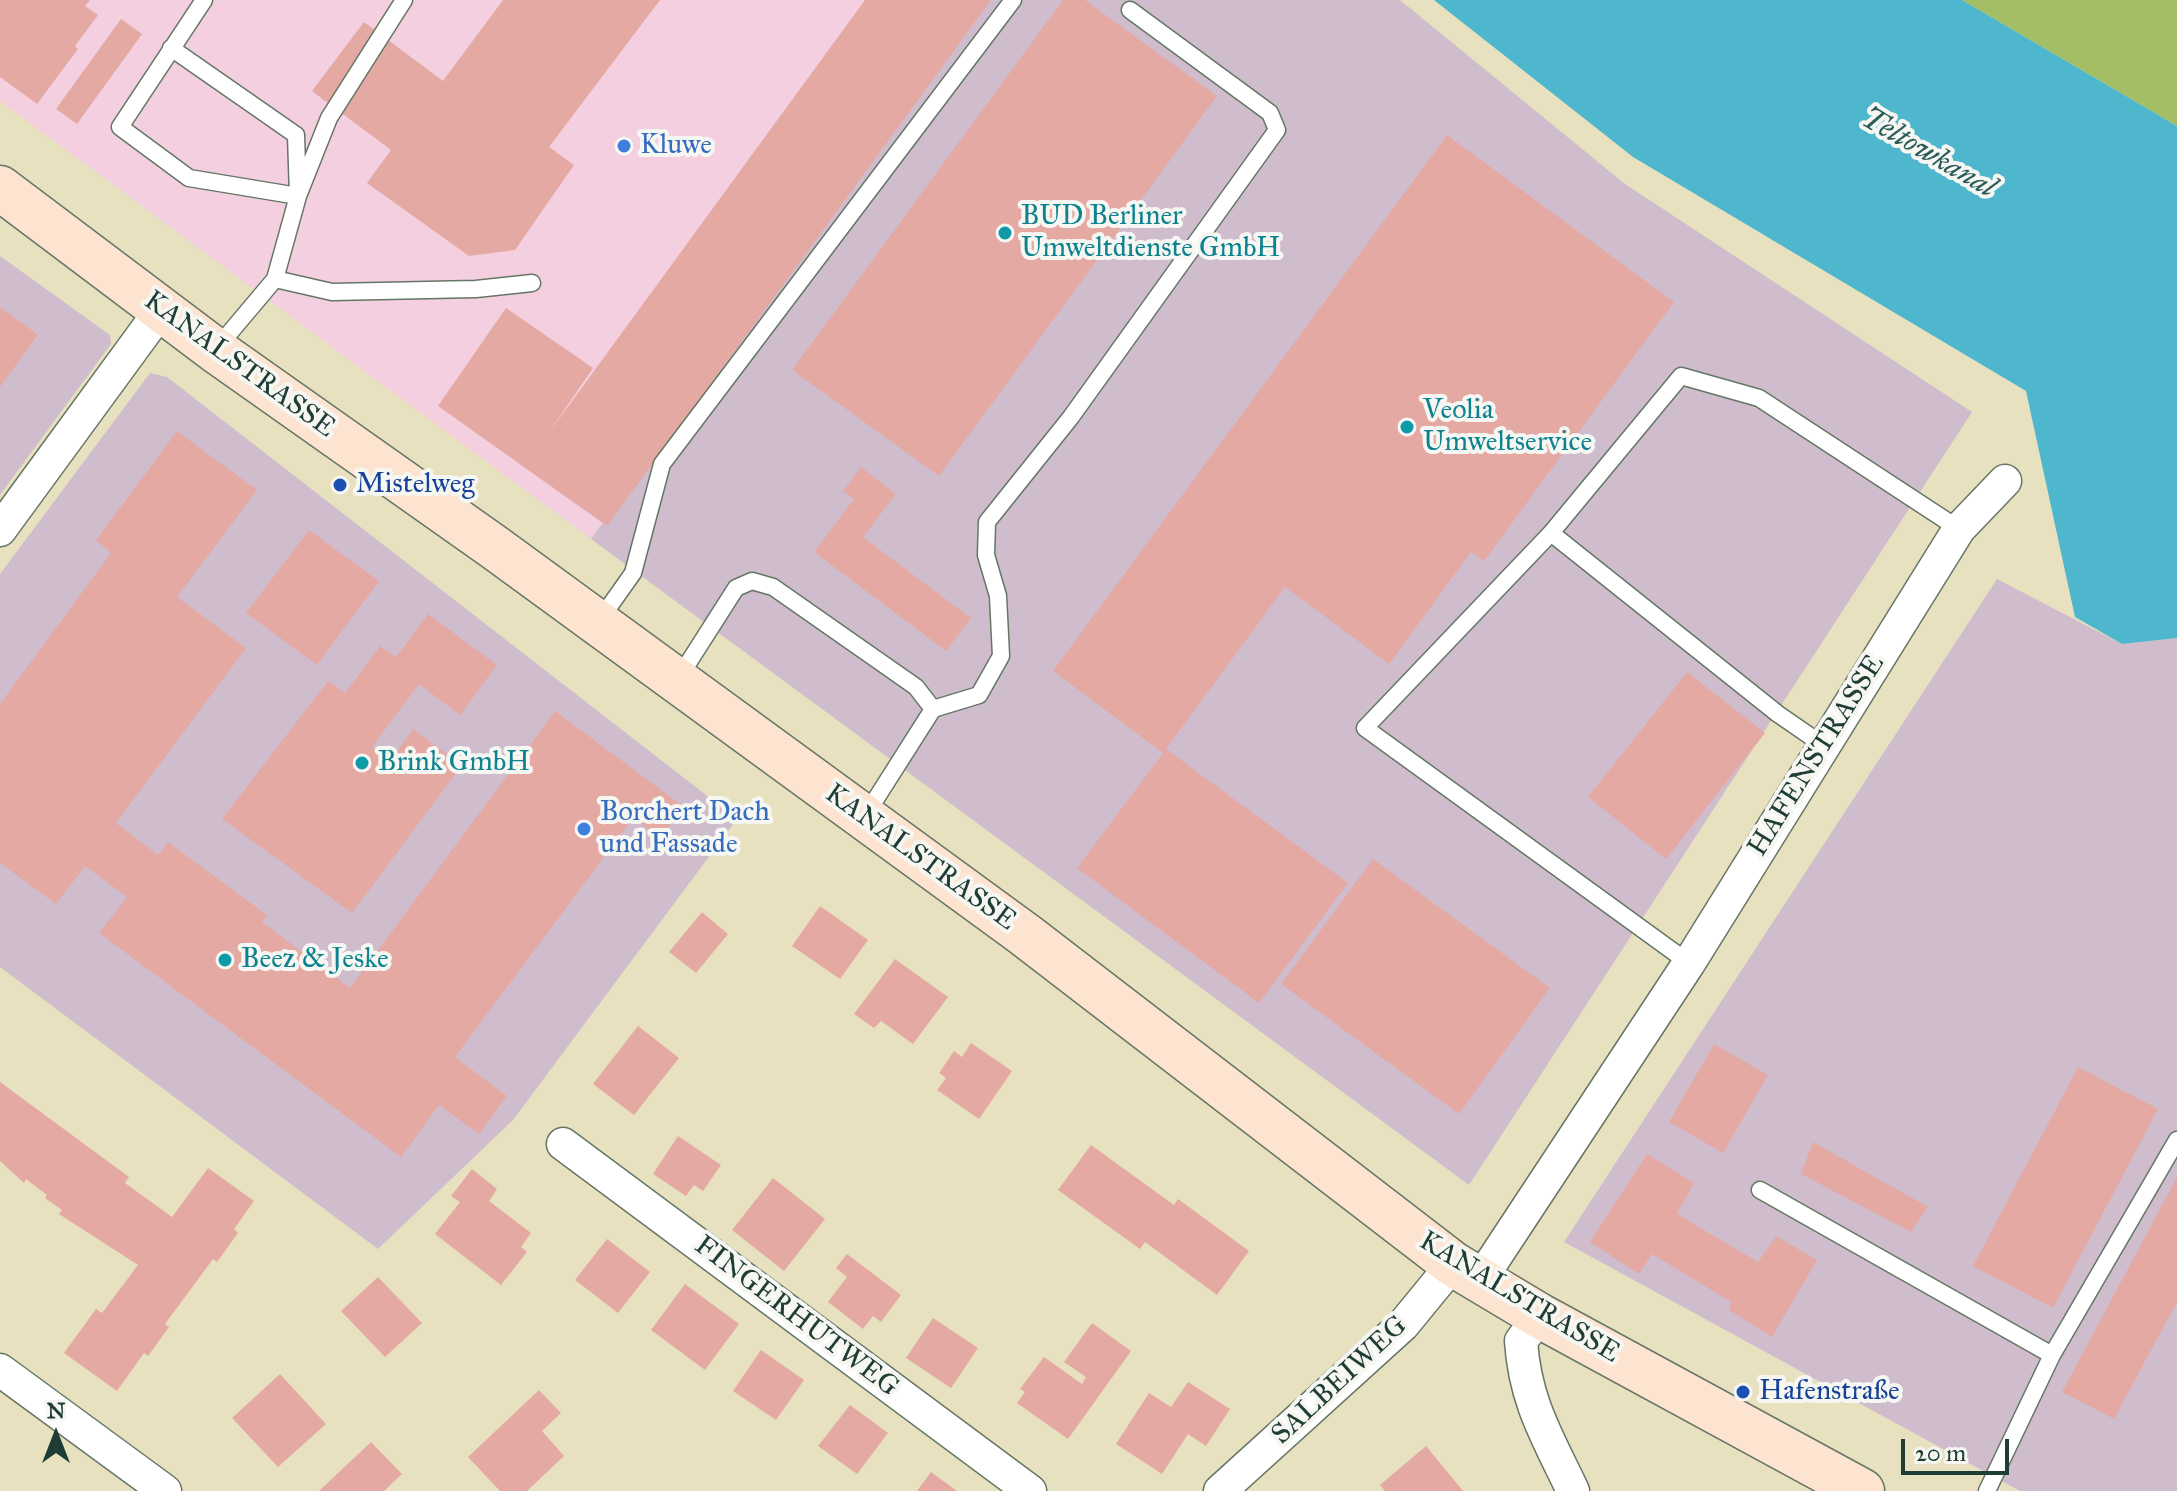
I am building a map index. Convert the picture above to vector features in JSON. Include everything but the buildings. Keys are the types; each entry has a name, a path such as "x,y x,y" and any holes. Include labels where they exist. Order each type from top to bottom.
{"street":[{"name":"KANALSTRASSE","path":"0,188 215,350 677,680 1036,944 1466,1272 1540,1316 1862,1491"},
{"path":"0,530 161,310"},
{"name":"HAFENSTRASSE","path":"1466,1272 1689,963 1959,529 2005,481"},
{"name":"FINGERHUTWEG","path":"563,1144 1030,1491"},
{"name":"SALBEIWEG","path":"1220,1491 1466,1272"},
{"path":"1540,1316 1521,1341 1526,1391 1573,1491"},
{"path":"0,1370 165,1491"}],"lane":[{"path":"204,0 120,127 189,178 298,196"},
{"path":"215,350 275,279 298,196 329,118 404,0"},
{"path":"598,623 633,573 662,464 1013,0"},
{"path":"864,817 933,709 979,695 1001,656 998,596 986,555 987,522 1071,417 1277,130 1270,113 1130,10"},
{"path":"171,48 296,135 298,196"},
{"path":"275,279 332,292 476,289 532,283"},
{"path":"1689,963 1365,728 1551,533 1681,376 1759,398 1959,529"},
{"path":"1551,533 1778,714 1823,745"},
{"path":"677,680 736,588 752,581 773,587 916,687 933,709"},
{"path":"1987,1491 2052,1355 2177,1140"},
{"path":"1760,1190 2052,1355"}],"shaded area":[{"name":"Kluwe","path":"0,0 990,0 591,539 0,101"},
{"path":"990,0 1400,0 1625,184 1972,412 1469,1185 591,539"},
{"path":"0,256 110,335 111,344 0,495"},
{"path":"150,373 167,377 737,819 513,1120 378,1249 0,967 0,574"},
{"path":"1997,579 2122,644 2177,638 2177,1491 2020,1491 1564,1242"}],"green space":[{"path":"1962,0 2177,0 2177,126"}],"water":[{"name":"Teltowkanal","path":"1434,0 1962,0 2177,126 2177,638 2122,644 2075,617 2026,391 1633,157"}],"place":[{"name":"Kluwe","path":"624,146"},
{"name":"BUD Berliner Umweltdienste GmbH","path":"1005,233"},
{"name":"Veolia Umweltservice","path":"1407,427"},
{"name":"Mistelweg","path":"340,485"},
{"name":"Brink GmbH","path":"362,763"},
{"name":"Borchert Dach und Fassade","path":"584,829"},
{"name":"Beez & Jeske","path":"225,960"},
{"name":"Hafenstraße","path":"1743,1392"}]}
